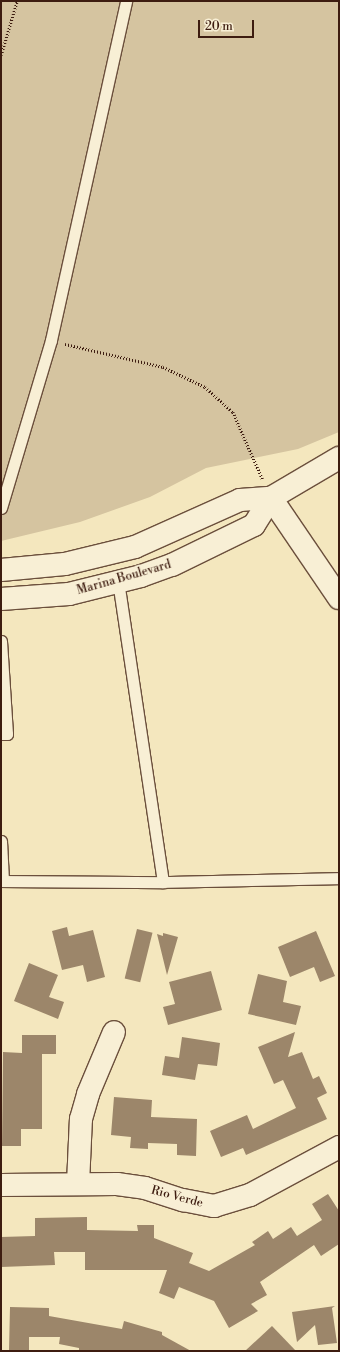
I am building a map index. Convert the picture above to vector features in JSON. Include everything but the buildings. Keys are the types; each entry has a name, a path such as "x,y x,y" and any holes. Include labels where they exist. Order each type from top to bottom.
{"street":[{"name":"Marina Boulevard","path":"1,570 45,566 102,556 134,547 240,500 271,498 339,458"},
{"name":"Marina Boulevard","path":"1,599 69,594 118,582 193,557 254,525 271,498"},
{"path":"271,498 339,598"},
{"path":"1,585 9,580 30,575 45,566"},
{"path":"78,1184 81,1119 88,1094 114,1032"},
{"name":"Rio Verde","path":"1,1185 117,1184 145,1188 183,1200 214,1206 250,1195 339,1147"}],"lane":[{"path":"1,508 51,340 126,1"},
{"path":"118,582 163,882"},
{"path":"1,641 7,734 1,734"},
{"path":"1,841 2,881 163,882 339,878"}],"path":[{"path":"1,55 16,1"},
{"path":"51,340 164,367 206,387 233,412 271,498"}],"shaded area":[{"path":"1,1 339,1 339,432 298,449 206,468 150,497 80,522 1,541"}]}
